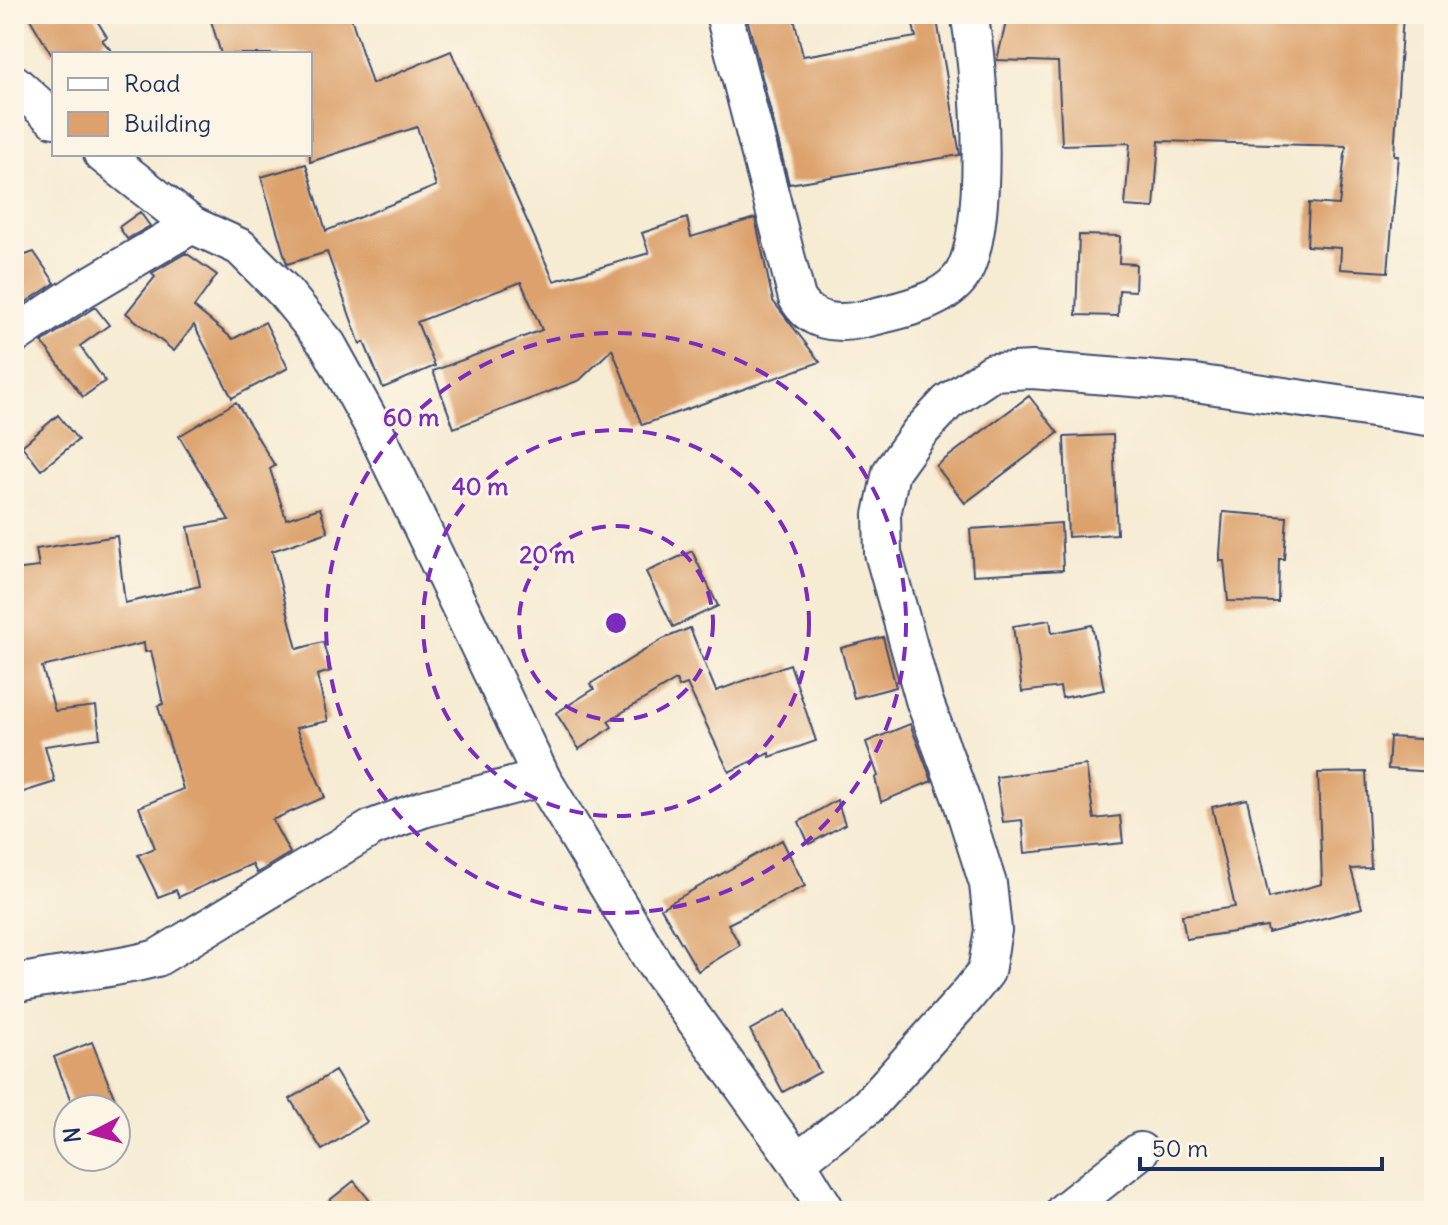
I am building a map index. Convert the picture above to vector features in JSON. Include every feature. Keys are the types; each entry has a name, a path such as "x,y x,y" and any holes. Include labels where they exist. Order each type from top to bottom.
{"street":[{"path":"724,14 797,298 804,311 820,320 847,323 914,305 943,292 959,279 969,260 978,229 979,111 979,81 969,14"},
{"path":"14,83 52,117"},
{"path":"105,156 192,225 240,247 282,289 328,345 388,456 542,778 654,963 797,1162 827,1211"},
{"path":"14,336 82,290 192,225"},
{"path":"797,1162 867,1107 986,972 993,930 988,884 924,700 883,553 882,515 891,472 919,433 948,402 993,372 1032,370 1195,383 1434,418"},
{"path":"14,984 49,976 123,967 157,958 372,828 423,809 542,778"},
{"path":"1064,1211 1140,1151"}],"building":[{"path":"27,14 93,14 107,37 102,40 112,52 52,52"},
{"path":"209,14 350,14 372,84 451,51 554,281 649,253 642,233 687,218 691,237 755,218 773,301 820,362 642,425 612,349 580,380 454,428 433,371 542,330 521,282 417,322 435,366 383,388 364,342 360,344 327,252 287,264 261,177 306,164 326,231 436,186 417,127 310,162 312,52 220,52"},
{"path":"746,14 793,14 803,56 916,37 910,14 936,14 960,155 789,184"},
{"path":"1008,14 1403,14 1394,155 1398,155 1388,272 1340,269 1341,248 1307,246 1309,203 1339,205 1346,146 1159,141 1154,208 1125,206 1130,143 1062,145 1058,62 997,60"},
{"path":"140,212 150,226 127,239 119,227"},
{"path":"1079,235 1120,236 1119,263 1136,264 1135,291 1119,290 1118,316 1076,315"},
{"path":"34,252 55,283 17,308 14,304 14,259"},
{"path":"186,253 217,275 194,307 233,339 265,322 288,368 232,398 194,325 174,351 126,313 155,277 152,273"},
{"path":"95,307 109,325 80,346 105,381 83,397 42,342"},
{"path":"1029,396 1058,433 965,503 936,466"},
{"path":"236,402 275,466 270,469 286,519 320,508 328,532 272,551 297,649 323,642 331,671 317,675 328,721 296,728 325,797 272,820 290,853 257,873 252,864 179,897 176,890 158,897 138,855 155,848 139,807 183,789 158,706 163,704 151,651 145,652 144,643 42,667 55,711 96,706 100,738 45,746 55,782 14,795 14,570 39,567 36,549 117,536 125,603 200,586 188,527 229,520 179,436"},
{"path":"58,415 78,440 41,470 22,446"},
{"path":"1113,435 1117,534 1068,537 1064,437"},
{"path":"1223,512 1287,517 1284,559 1279,559 1278,602 1228,601 1224,561 1220,561"},
{"path":"1061,523 1063,570 973,575 970,529"},
{"path":"692,551 718,606 673,627 646,572"},
{"path":"1050,620 1052,633 1092,625 1104,690 1062,698 1060,687 1022,692 1013,626"},
{"path":"690,628 716,691 790,664 816,741 770,757 769,753 729,772 687,684 679,687 676,680 608,721 612,727 579,749 556,713 594,689 590,684 663,639"},
{"path":"883,637 896,687 854,698 841,648"},
{"path":"910,724 932,781 881,802 875,778 878,776 866,742"},
{"path":"1390,737 1434,740 1434,772 1388,769"},
{"path":"1086,765 1094,819 1120,816 1123,843 1025,853 1022,820 1003,822 996,777"},
{"path":"1366,772 1371,868 1351,869 1362,908 1268,933 1267,927 1186,939 1182,915 1235,907 1212,807 1247,799 1269,898 1322,884 1318,773"},
{"path":"837,800 845,824 809,844 799,822"},
{"path":"782,840 805,886 728,924 740,945 698,971 661,908"},
{"path":"786,1010 820,1072 783,1092 750,1030"},
{"path":"92,1042 112,1093 68,1093 54,1057"},
{"path":"335,1071 367,1122 322,1150 290,1099"},
{"path":"354,1181 378,1211 316,1211"}]}
